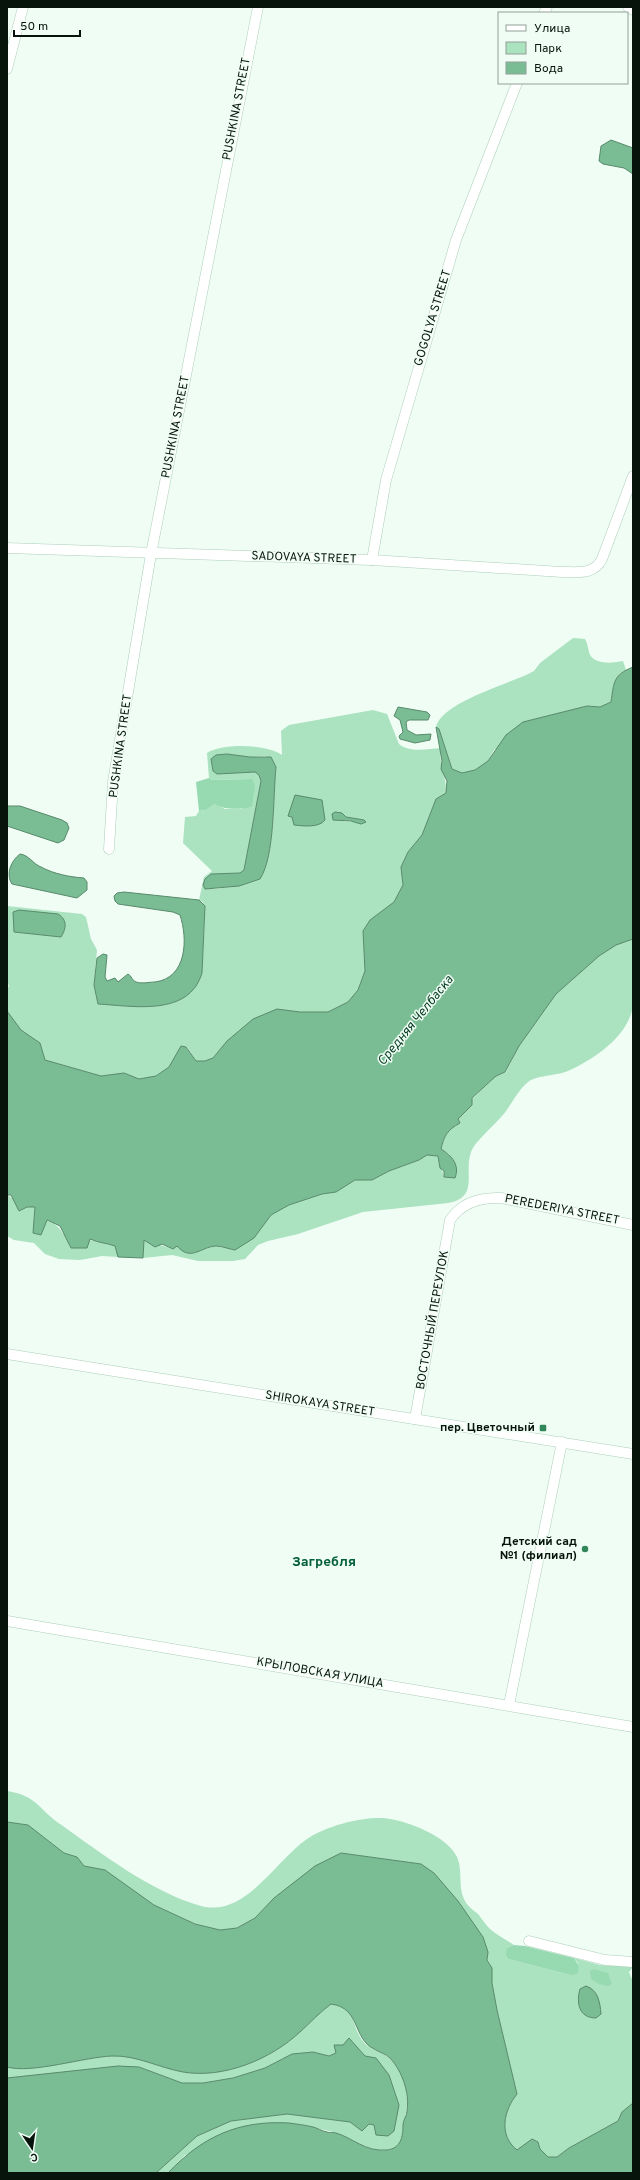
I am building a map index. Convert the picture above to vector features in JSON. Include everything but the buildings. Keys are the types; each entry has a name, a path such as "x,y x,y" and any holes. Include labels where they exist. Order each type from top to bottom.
{"street":[{"path":"7,69 23,7"},
{"name":"PUSHKINA STREET","path":"109,849 114,782 152,554 258,7"},
{"path":"628,7 633,10"},
{"name":"GOGOLYA STREET","path":"372,560 386,480 454,248 516,84"},
{"name":"SADOVAYA STREET","path":"7,548 152,554 372,560 578,572 595,569 599,565 633,476"},
{"name":"PEREDERIYA STREET","path":"450,1220 456,1211 470,1202 496,1198 633,1225"},
{"name":"ВОСТОЧНЫЙ ПЕРЕУЛОК","path":"415,1419 450,1220"},
{"name":"SHIROKAYA STREET","path":"7,1354 633,1454"},
{"path":"509,1705 562,1442"},
{"name":"КРЫЛОВСКАЯ УЛИЦА","path":"7,1621 633,1727"},
{"path":"529,1941 605,1960 633,1962"}],"green space":[{"path":"573,638 585,639 590,655 596,660 610,663 623,661 626,670 616,679 611,702 600,707 587,706 556,715 494,750 488,761 475,770 462,773 452,769 439,729 436,727 441,718 451,709 464,701 534,671 540,663"},
{"path":"373,710 387,714 399,744 403,747 419,750 441,748 440,754 446,793 436,799 422,835 408,852 401,867 403,885 394,902 370,920 363,931 365,971 358,990 348,1002 328,1012 300,1012 277,1009 227,1041 213,1058 205,1061 196,1061 187,1047 169,1067 156,1076 139,1079 124,1073 101,1076 45,1060 40,1043 21,1030 7,1011 7,989 9,986 7,981 7,906 82,914 86,917 91,939 97,950 94,985 98,1004 127,1006 158,1005 173,1002 185,997 195,987 202,973 205,916 203,902 199,900 204,877 212,871 183,843 185,817 196,816 199,811 206,810 215,804 225,809 242,809 252,779 212,780 209,778 207,753 233,746 244,746 275,751 282,755 281,731 289,725","holes":["227,754 250,757 266,756 276,767 273,825 268,856 264,869 259,879 239,886 214,889 211,874 240,873 244,870 261,781 259,775 255,772 217,774 213,771 211,759","339,812 346,817 364,820 361,824 338,820","15,925 61,937 15,932"]},
{"path":"633,939 634,998 630,1017 624,1028 608,1046 578,1066 563,1073 532,1080 524,1086 505,1112 472,1149 469,1159 468,1186 466,1193 459,1199 448,1203 363,1212 298,1234 268,1241 258,1245 245,1259 233,1261 198,1261 172,1255 143,1258 144,1240 173,1249 176,1246 188,1254 215,1246 235,1250 271,1215 289,1205 322,1194 336,1192 355,1180 372,1180 389,1171 419,1160 427,1155 438,1156 444,1177 455,1178 449,1154 441,1150 443,1141 447,1134 452,1128 460,1123 458,1119 472,1105 472,1099 496,1076 506,1072 519,1046 556,994 599,956 616,945"},
{"path":"7,1195 27,1207 35,1207 34,1219 55,1224 63,1234 116,1246 118,1257 102,1256 80,1260 59,1259 45,1254 34,1243 14,1240 7,1236"},
{"path":"7,1791 17,1793 32,1800 60,1824 109,1859 145,1882 182,1900 201,1906 217,1907 232,1904 246,1896 259,1885 295,1848 307,1839 324,1830 342,1824 362,1819 380,1818 401,1822 427,1831 448,1845 455,1854 459,1863 461,1888 466,1903 478,1914 490,1929 514,1945 507,1948 508,1959 570,1975 578,1963 574,1958 600,1965 633,1967 629,1972 633,1982 633,2103 622,2112 618,2121 569,2148 557,2157 548,2157 540,2149 517,2150 511,2144 507,2137 505,2122 506,2114 517,2093 497,2010 492,1983 492,1968 458,1901 421,1864 341,1853 274,1898 255,1918 237,1928 220,1930 195,1924 154,1905 105,1870 84,1866 77,1857 64,1853 28,1825 7,1822"},
{"path":"331,2004 339,2006 349,2012 362,2040 367,2046 390,2058 401,2074 406,2091 406,2115 403,2124 402,2139 399,2144 392,2149 375,2150 336,2133 313,2127 185,2155 168,2173 156,2173 197,2136 231,2121 287,2114 350,2122 362,2131 368,2124 374,2124 399,2105 389,2075 365,2056 349,2039 336,2053 329,2056 313,2052 292,2054 265,2068 233,2078 203,2083 182,2083 139,2067 7,2078 7,2067 18,2069 44,2067 112,2056 121,2056 139,2060 183,2072 199,2073 230,2070 246,2065 275,2051 300,2032"}],"shaded area":[{"path":"209,778 212,780 252,779 255,786 252,806 234,809 215,804 206,810 199,811 196,782"},
{"path":"514,1945 525,1946 574,1958 578,1966 577,1974 570,1975 508,1959 506,1954 507,1948"},
{"path":"594,1969 608,1973 612,1984 608,1986 599,1984 591,1979 590,1971"}],"water":[{"path":"611,140 633,148 633,174 624,168 603,164 599,161 601,146"},
{"name":"Средняя Челбаска","path":"633,667 633,939 616,945 599,956 556,994 519,1046 505,1072 496,1076 472,1098 472,1105 458,1119 460,1123 452,1128 447,1134 443,1140 441,1149 452,1158 456,1165 455,1178 444,1177 444,1171 440,1168 438,1156 427,1155 419,1160 389,1171 372,1180 355,1180 336,1192 322,1194 289,1205 271,1215 254,1238 235,1250 216,1246 187,1253 182,1251 177,1246 173,1249 162,1244 155,1247 144,1240 143,1258 118,1257 115,1246 90,1239 87,1248 71,1248 60,1226 47,1220 41,1235 33,1233 35,1207 27,1207 19,1211 11,1195 7,1195 7,1011 21,1030 40,1043 45,1060 101,1076 124,1073 139,1079 156,1076 169,1067 181,1046 186,1047 196,1061 205,1061 213,1058 227,1041 253,1019 277,1009 300,1012 328,1012 348,1002 358,990 365,971 363,931 370,920 394,902 403,885 401,867 408,852 422,835 436,799 446,793 447,781 441,769 442,761 436,727 439,729 452,769 462,773 475,770 488,761 506,735 523,722 587,706 600,707 611,702 614,684 618,676"},
{"path":"398,707 427,712 430,715 428,720 409,720 406,722 407,730 416,735 431,734 430,740 415,743 400,739 399,736 403,732 400,720 394,716"},
{"path":"227,754 250,757 271,757 276,767 271,841 265,869 260,879 239,886 205,889 203,885 205,879 211,874 240,873 244,870 261,781 259,775 255,772 217,774 213,771 211,759 216,755"},
{"path":"295,795 322,800 325,820 322,823 315,825 294,825 292,817 288,816"},
{"path":"7,806 20,806 62,820 67,823 69,828 64,840 58,843 7,826"},
{"path":"335,812 342,813 346,817 364,820 366,822 361,824 351,821 333,820 332,814"},
{"path":"20,854 26,856 38,866 51,872 84,878 87,882 87,890 77,898 12,884 9,876 10,867"},
{"path":"124,892 199,900 205,906 202,973 195,987 185,997 173,1003 158,1006 143,1007 98,1004 94,985 97,958 103,954 107,955 105,977 107,981 115,978 118,982 128,974 133,980 141,983 155,982 166,979 174,973 182,956 184,935 180,915 173,912 118,904 115,901 114,896 117,893"},
{"path":"19,910 58,914 65,922 64,931 61,937 14,932 13,912"},
{"path":"7,1822 28,1825 64,1853 77,1857 84,1866 105,1870 154,1905 195,1924 220,1930 237,1928 255,1918 274,1898 315,1866 341,1853 421,1864 434,1873 458,1901 483,1937 488,1952 487,1960 492,1968 492,1983 497,2010 517,2094 509,2107 505,2122 505,2130 511,2144 517,2150 532,2139 538,2142 540,2149 548,2157 557,2157 569,2148 618,2121 622,2112 633,2103 633,2173 168,2173 181,2160 208,2141 222,2133 253,2124 289,2123 304,2125 342,2135 372,2149 392,2149 402,2138 403,2123 407,2113 408,2104 404,2083 398,2069 390,2058 367,2044 362,2038 352,2017 347,2011 341,2007 331,2004 300,2032 275,2051 246,2065 230,2070 199,2073 183,2072 121,2056 100,2057 44,2067 18,2069 7,2067"},
{"path":"586,1986 593,1990 598,1997 601,2014 596,2018 582,2013 580,2009 578,1999 580,1989"},
{"path":"349,2038 365,2056 376,2058 389,2075 399,2105 394,2131 388,2136 376,2135 374,2125 369,2124 362,2131 350,2122 287,2114 231,2121 197,2136 156,2173 7,2173 7,2078 118,2066 139,2067 182,2083 203,2083 233,2078 265,2068 292,2054 313,2052 329,2056 336,2053 334,2045 343,2045"}],"place":[{"name":"пер. Цветочный","path":"543,1428"},
{"name":"Детский сад №1 (филиал)","path":"585,1549"}],"district":[{"name":"Загребля","path":"324,1562"}]}
